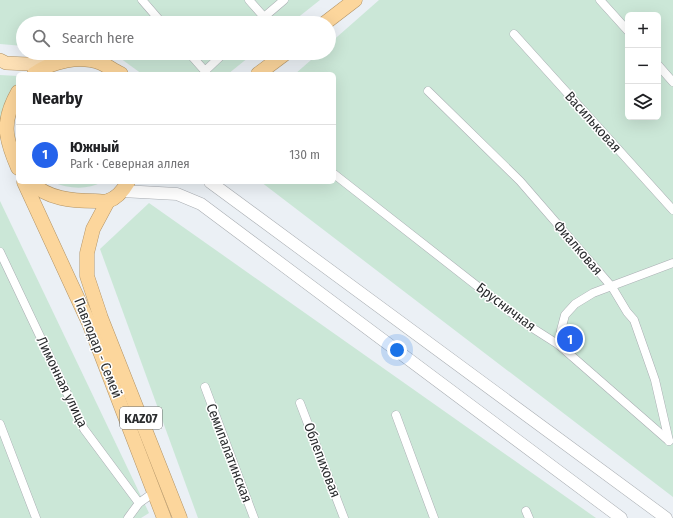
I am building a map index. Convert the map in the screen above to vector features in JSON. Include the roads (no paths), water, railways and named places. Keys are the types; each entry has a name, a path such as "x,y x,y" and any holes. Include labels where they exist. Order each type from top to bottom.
{"highway":[{"path":"334,16 355,0"},
{"path":"38,72 50,65 72,60"},
{"path":"83,60 100,63 117,72"},
{"path":"261,72 277,60"},
{"path":"16,96 11,106 4,141 16,164"},
{"name":"Павлодар - Семей","path":"25,184 90,322 164,518"},
{"path":"33,184 35,187 57,198 108,200"},
{"name":"KAZ07","path":"108,200 125,187"},
{"name":"Павлодар - Семей","path":"108,200 93,229 87,253 87,276 101,318 180,518"}],"main road":[{"path":"0,60 6,63 50,65"},
{"path":"213,184 666,518"},
{"path":"125,187 177,194 201,204 621,518"}],"street":[{"path":"142,0 156,16"},
{"path":"249,0 263,16"},
{"path":"265,16 284,0"},
{"path":"600,0 625,28"},
{"name":"Васильковая","path":"514,34 673,210"},
{"path":"195,60 205,71 217,60"},
{"path":"661,68 673,82"},
{"name":"Фиалковая","path":"428,91 520,182 612,287 627,312 634,320 655,380 671,443"},
{"name":"Брусничная","path":"336,176 523,322 559,345 671,443"},
{"name":"Лимонная улица","path":"0,252 84,429 139,503"},
{"path":"559,345 565,315 575,304 593,293 673,263"},
{"name":"Семипалатинская","path":"205,387 254,518"},
{"name":"Облепиховая","path":"300,403 344,518"},
{"path":"396,415 434,518"},
{"path":"0,424 36,518"},
{"path":"128,518 139,503 153,492"}],"place":[{"name":"Южный","path":"570,339"}]}
